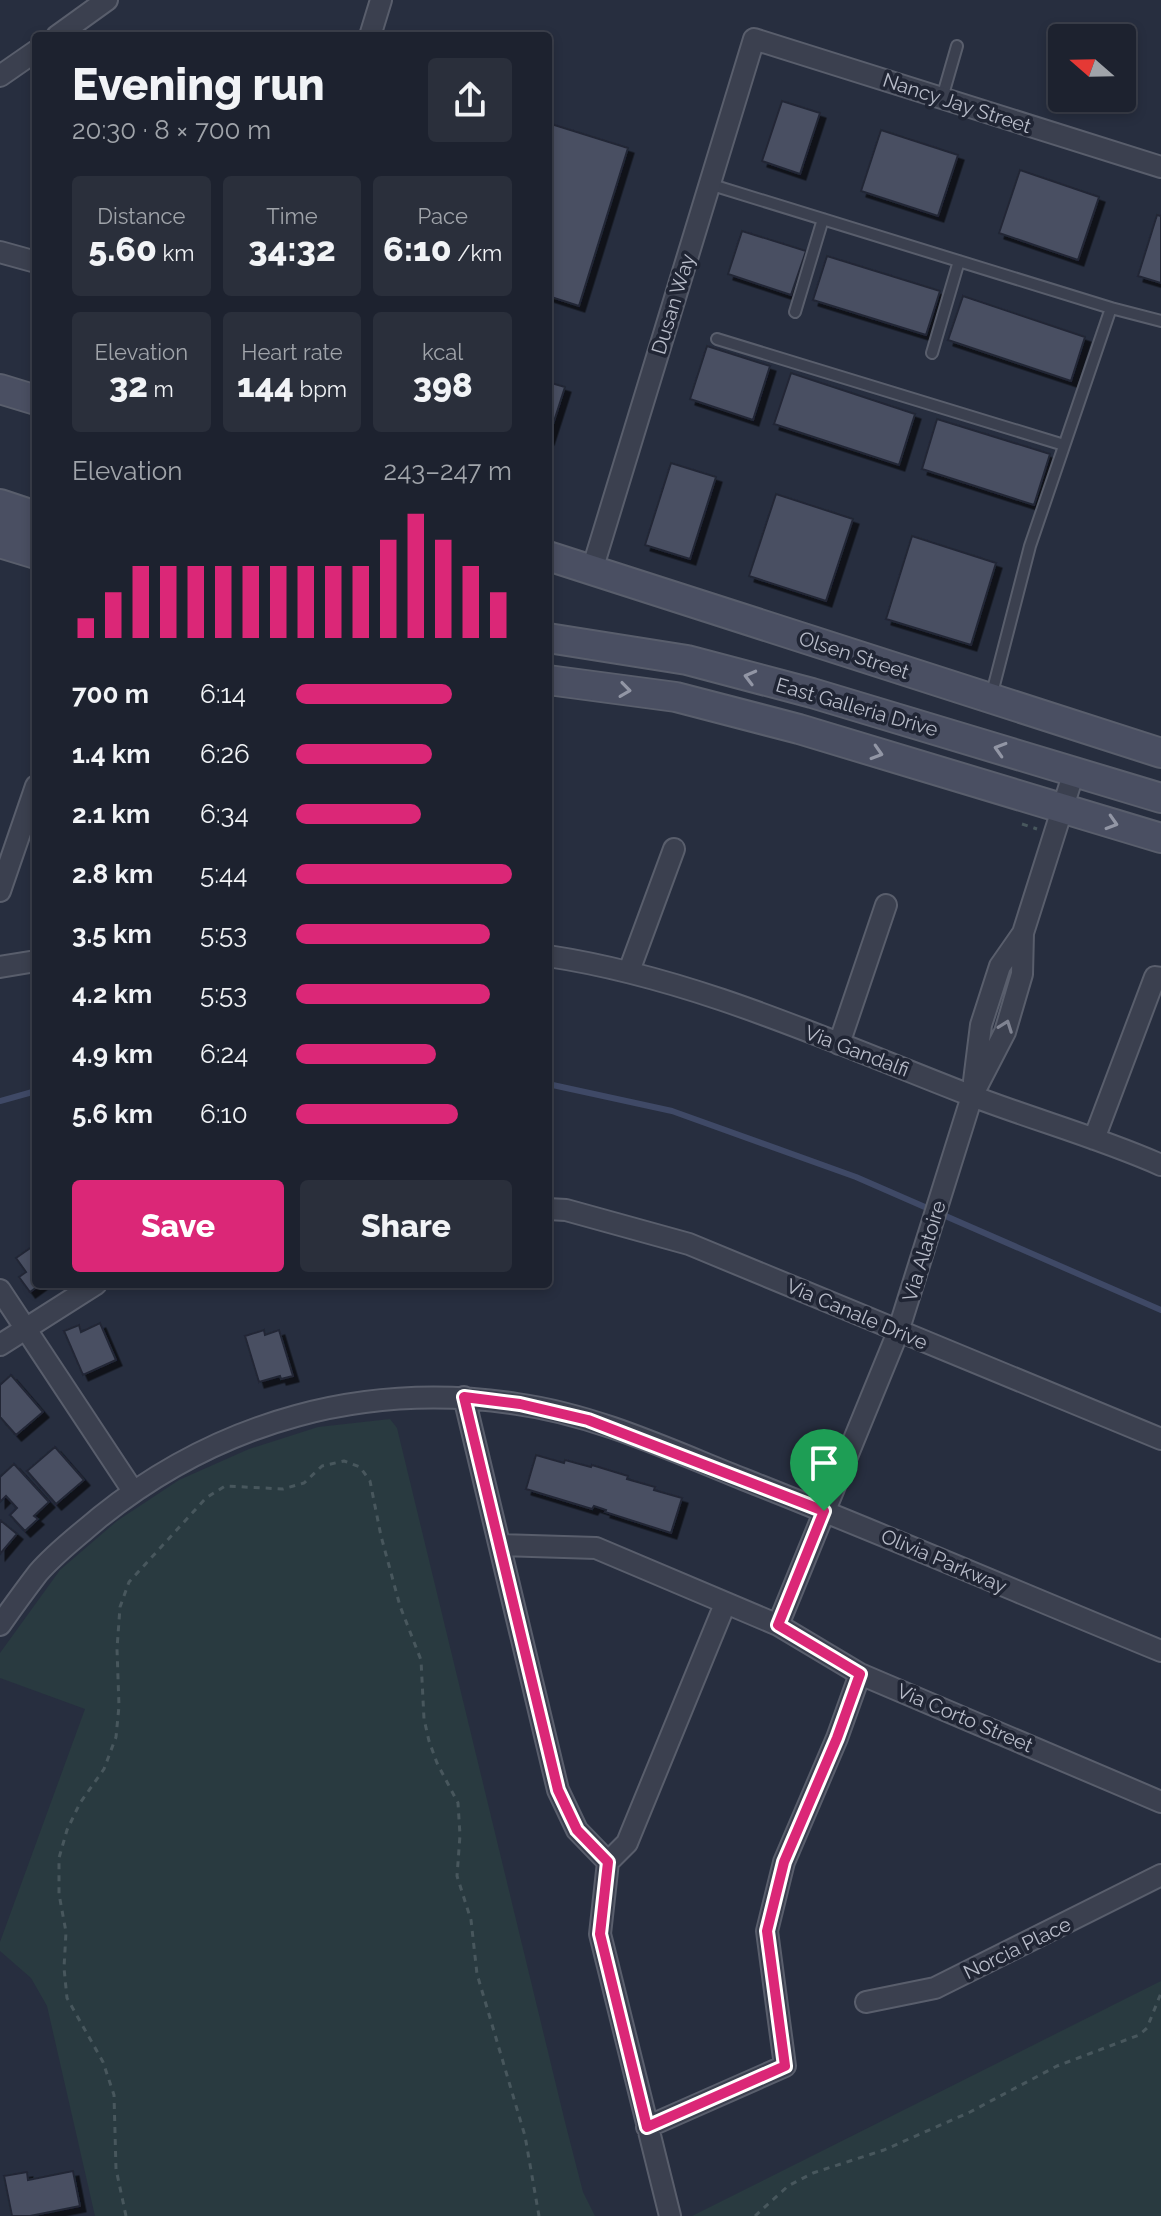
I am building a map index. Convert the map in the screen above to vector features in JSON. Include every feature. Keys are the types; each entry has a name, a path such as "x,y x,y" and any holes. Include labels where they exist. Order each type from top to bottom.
{"main road":[{"path":"0,389 32,399"},
{"path":"0,504 32,515"},
{"path":"0,534 16,527 32,532"},
{"path":"0,543 32,553"},
{"name":"Olsen Street","path":"552,557 1161,753"},
{"name":"East Galleria Drive","path":"552,639 687,660 812,693 1161,798"},
{"name":"East Galleria Drive","path":"552,681 676,697 799,729 1161,838"}],"street":[{"path":"63,32 107,0"},
{"path":"371,32 381,0"},
{"name":"Nancy Jay Street","path":"754,39 1161,167"},
{"name":"Dusan Way","path":"592,570 754,39"},
{"path":"0,76 32,54"},
{"path":"0,252 32,261"},
{"name":"Via Alatoire","path":"778,1625 898,1332 972,1096 981,1025 1000,966 1023,933 1074,772"},
{"path":"0,891 32,798"},
{"path":"629,971 674,849"},
{"path":"839,1044 886,905"},
{"name":"Via Gandalfi","path":"552,957 629,971 744,1007 972,1096 1161,1165"},
{"path":"0,967 32,962"},
{"path":"1094,1139 1158,978"},
{"name":"Via Canale Drive","path":"552,1209 566,1210 689,1244 1161,1439"},
{"path":"0,1345 90,1288"},
{"path":"0,1290 133,1491"},
{"path":"464,1397 558,1790 577,1830 608,1862"},
{"name":"Olivia Parkway","path":"0,1625 39,1572 65,1546 133,1491 195,1454 290,1416 335,1406 382,1400 464,1397 520,1404 588,1420 824,1511 1161,1651"},
{"name":"Via Corto Street","path":"501,1545 596,1548 778,1625 860,1674 1161,1802"},
{"path":"670,2216 600,1934 608,1862 627,1843 725,1604"},
{"path":"647,2127 785,2066 767,1931 784,1862 837,1738 860,1674"},
{"name":"Norcia Place","path":"866,2002 935,1988 1161,1875"}],"lane":[{"path":"942,98 957,46"},
{"path":"709,184 1161,321"},
{"path":"795,312 823,219"},
{"path":"932,353 959,261"},
{"path":"990,699 1030,546 1111,308"},
{"path":"717,339 1064,445"}],"path":[{"path":"126,2216 116,2169 114,2095 103,2062 67,1998 64,1968 66,1932 59,1894 59,1858 67,1830 80,1803 104,1769 116,1737 120,1607 129,1582 206,1498 225,1486 283,1489 304,1483 322,1466 344,1461 360,1467 370,1481 400,1606 421,1660 424,1719 429,1741 458,1803 457,1876 471,1920 477,1974 525,2136 539,2216"},
{"path":"755,2216 788,2186 813,2173 884,2150 970,2112 1057,2066 1139,2035 1147,2028 1161,1993"}],"shaded area":[{"path":"390,1419 397,1428 583,2192 595,2216 95,2216 47,2006 31,1978 0,1951 0,1942 85,1709 0,1678 0,1653 60,1570 117,1521 179,1480 249,1449 318,1427"},
{"path":"1161,1981 1161,2216 692,2216 758,2183"}],"building":[{"path":"782,101 820,113 800,174 762,161"},
{"path":"552,124 628,148 579,306 552,297"},
{"path":"881,130 958,155 938,216 861,191"},
{"path":"1020,170 1099,197 1078,260 999,233"},
{"path":"1157,215 1161,216 1161,283 1138,276"},
{"path":"742,231 806,251 791,295 728,274"},
{"path":"827,256 940,291 926,335 813,300"},
{"path":"963,296 1085,337 1071,381 948,340"},
{"path":"707,346 770,366 753,420 690,399"},
{"path":"791,373 915,414 899,465 774,424"},
{"path":"552,383 565,387 552,428"},
{"path":"937,419 1050,454 1034,505 922,469"},
{"path":"671,463 716,477 690,559 645,545"},
{"path":"776,494 853,519 826,601 749,576"},
{"path":"912,536 996,563 971,645 886,619"},
{"path":"32,1247 32,1288 36,1288 30,1292 19,1277 26,1272 16,1258"},
{"path":"100,1323 116,1360 83,1375 64,1331 79,1325 81,1332"},
{"path":"264,1330 265,1335 279,1330 293,1376 259,1382 245,1336"},
{"path":"11,1375 43,1412 16,1435 0,1417 0,1385"},
{"path":"55,1447 84,1480 56,1504 27,1471"},
{"path":"536,1455 564,1463 565,1460 592,1465 682,1498 671,1533 594,1506 592,1509 526,1489"},
{"path":"14,1464 49,1502 34,1516 38,1519 25,1531 10,1515 17,1508 6,1496 0,1502 0,1477"},
{"path":"0,1520 17,1534 0,1554"},
{"path":"73,2171 80,2206 30,2216 12,2216 4,2176 27,2172 28,2180"}],"waterway":[{"path":"552,1085 672,1111 856,1177 1161,1310"},
{"path":"0,1101 32,1092"}],"route":[{"path":"464,1397 520,1404 588,1420 824,1511 778,1625 860,1674 837,1738 784,1862 767,1931 785,2066 647,2127 600,1934 608,1862 577,1830 558,1790 464,1397"}]}
